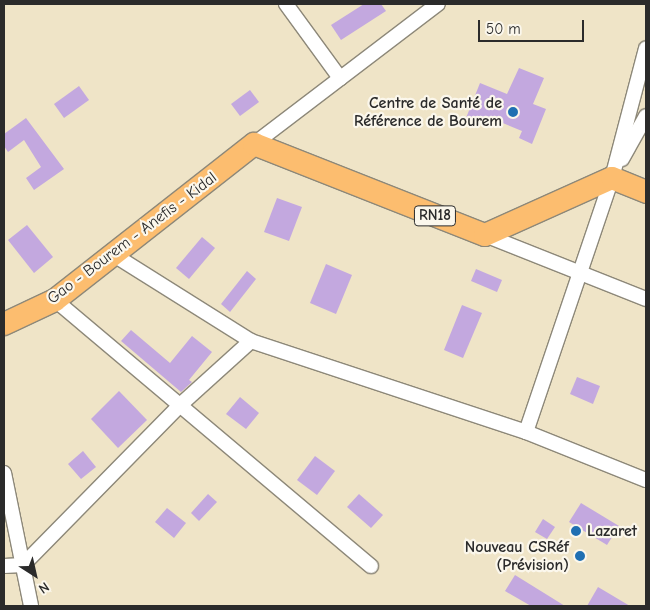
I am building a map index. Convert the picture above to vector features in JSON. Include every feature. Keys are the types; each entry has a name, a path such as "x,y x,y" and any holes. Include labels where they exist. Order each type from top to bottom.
{"main road":[{"name":"RN18","path":"254,144 485,236"},
{"name":"Gao - Bourem - Anefis - Kidal","path":"4,324 55,300 254,144"},
{"path":"485,236 612,178 646,192"}],"street":[{"path":"286,4 340,78"},
{"path":"254,144 340,78 420,9 438,4"},
{"path":"526,432 612,178 646,48"},
{"path":"612,178 646,116"},
{"path":"485,236 646,299"},
{"path":"114,255 251,341 526,432 646,480"},
{"path":"55,300 370,566"},
{"path":"4,566 23,565 179,406 251,341"},
{"path":"4,473 32,606"}],"building":[{"path":"364,4 381,4 386,11 341,40 331,25"},
{"path":"519,68 544,78 533,104 546,109 532,144 519,138 522,131 488,117 485,125 466,118 480,83 507,94"},
{"path":"79,86 89,100 64,118 54,104"},
{"path":"250,90 259,102 240,116 231,104"},
{"path":"26,118 64,169 34,190 26,178 41,167 24,140 8,152 4,146 4,134"},
{"path":"277,198 302,207 289,241 264,232"},
{"path":"27,225 53,257 34,273 8,240"},
{"path":"202,237 215,248 189,279 176,268"},
{"path":"326,264 352,275 336,314 310,303"},
{"path":"476,269 502,280 497,292 471,281"},
{"path":"247,271 256,279 230,312 221,304"},
{"path":"462,305 482,313 463,358 444,350"},
{"path":"131,330 170,363 192,336 212,352 189,380 192,382 181,392 121,341"},
{"path":"577,377 600,386 593,404 570,394"},
{"path":"119,391 147,420 118,448 91,419"},
{"path":"240,397 259,413 246,429 226,414"},
{"path":"83,451 96,467 81,479 68,464"},
{"path":"315,456 335,471 317,495 297,480"},
{"path":"208,494 217,502 199,521 191,513"},
{"path":"359,494 383,515 371,528 347,507"},
{"path":"581,503 619,526 607,545 569,522"},
{"path":"167,508 186,523 174,538 155,522"},
{"path":"543,519 555,527 547,539 535,532"},
{"path":"515,575 565,606 531,606 505,591"},
{"path":"598,587 630,606 587,606"}],"place":[{"name":"Centre de Santé de Référence de Bourem","path":"513,112"},
{"name":"Lazaret","path":"576,531"},
{"name":"Nouveau CSRéf (Prévision)","path":"580,556"}]}
